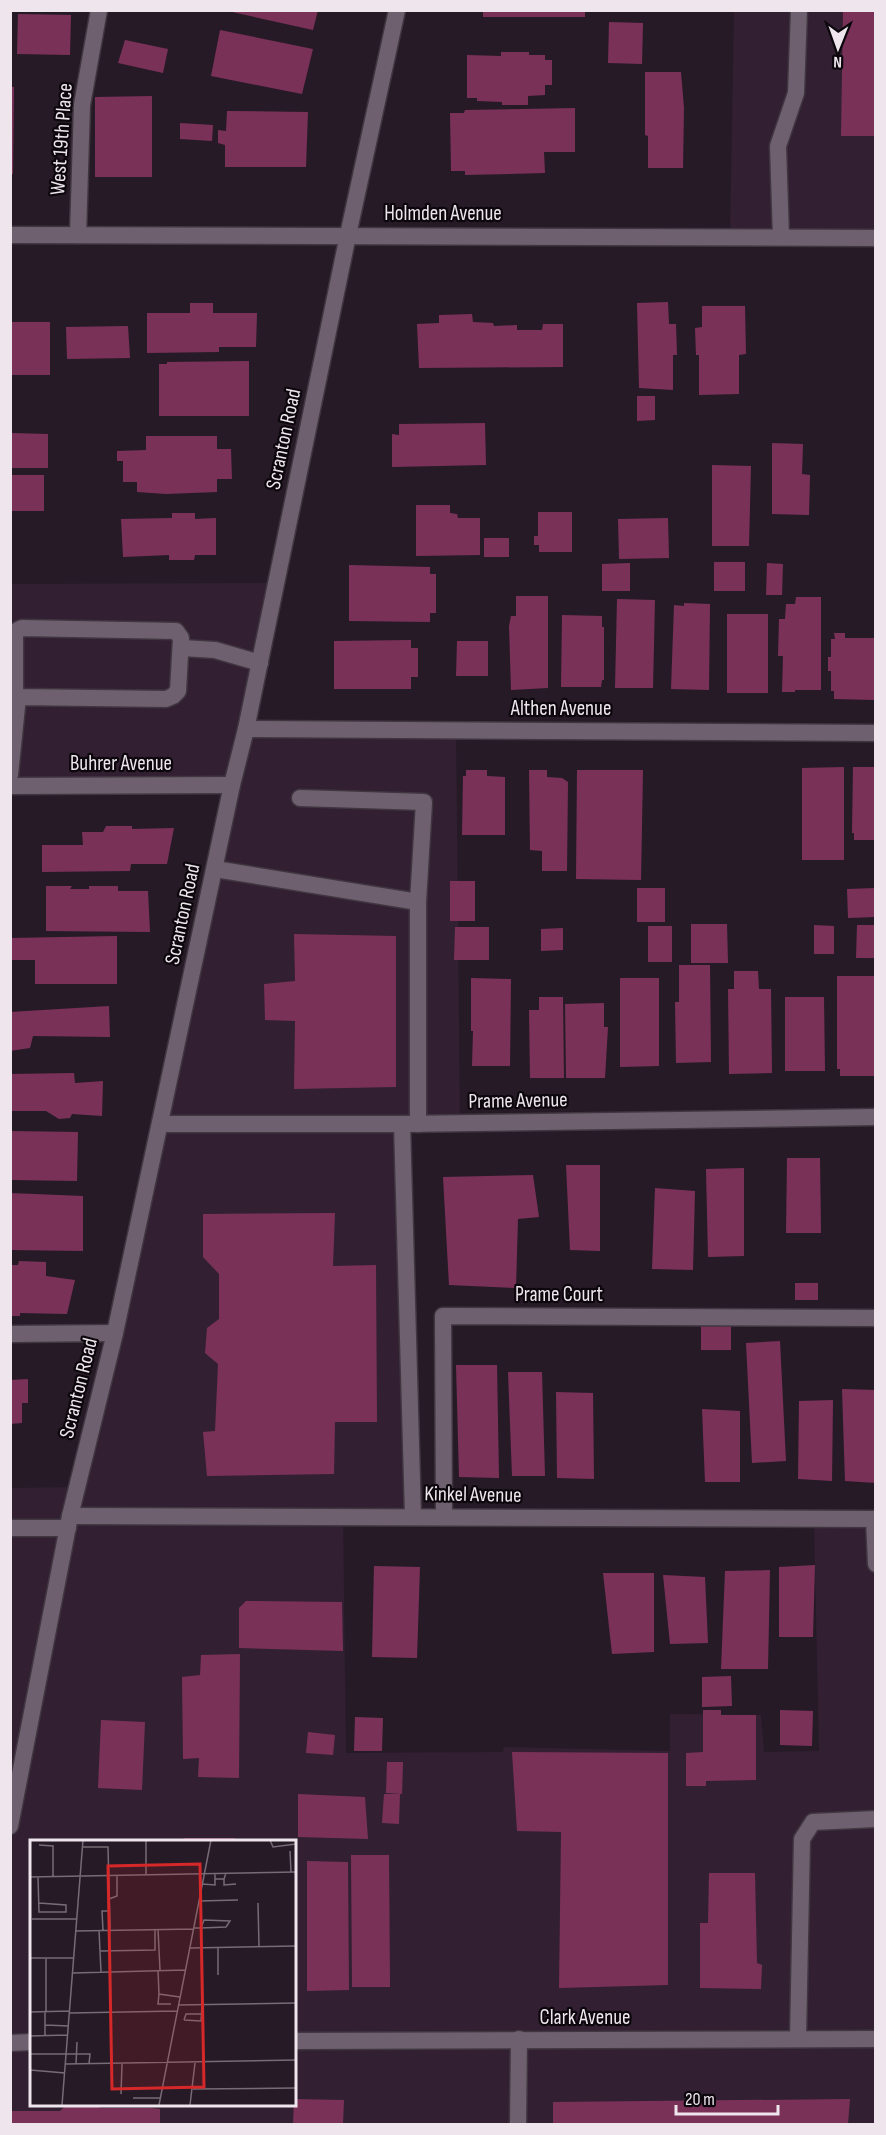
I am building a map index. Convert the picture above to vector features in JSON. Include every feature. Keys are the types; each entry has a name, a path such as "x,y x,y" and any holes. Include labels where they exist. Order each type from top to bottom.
{"street":[{"name":"West 19th Place","path":"78,235 82,105 99,10"},
{"name":"Scranton Road","path":"10,1826 16,1779 69,1522 115,1333 161,1124 397,10"},
{"path":"782,237 778,146 796,93 799,10"},
{"name":"Holmden Avenue","path":"10,235 876,238"},
{"path":"10,775 18,697 15,690 15,635 18,630 22,628 176,631 181,638 178,691 166,699 18,697"},
{"path":"182,648 215,650 260,663"},
{"name":"Althen Avenue","path":"246,729 876,733"},
{"name":"Buhrer Avenue","path":"10,786 232,785"},
{"path":"300,798 424,802 410,1124 413,1516"},
{"path":"215,869 418,902"},
{"name":"Prame Avenue","path":"161,1124 410,1124 876,1117"},
{"name":"Prame Court","path":"444,1517 443,1316 876,1318"},
{"path":"10,1334 115,1333"},
{"name":"Kinkel Avenue","path":"10,1528 69,1522 413,1516 875,1519"},
{"path":"875,1519 876,1564"},
{"path":"798,2039 802,1839 813,1822 876,1820"},
{"path":"518,2124 519,2039"},
{"name":"Clark Avenue","path":"296,2041 876,2039"},
{"path":"10,2043 30,2042"}],"shaded area":[{"path":"734,11 875,11 875,238 730,237"},
{"path":"277,583 247,728 456,730 460,1123 403,1124 413,1516 343,1518 346,1753 503,1752 504,1747 670,1751 670,1714 761,1715 764,1752 819,1751 814,1519 875,1519 875,2124 11,2124 10,1488 78,1487 232,786 11,786 11,584"}],"building":[{"path":"223,10 318,10 313,30"},
{"path":"483,10 585,10 585,17 483,17"},
{"path":"843,10 876,10 876,136 841,136"},
{"path":"18,14 71,15 70,55 17,54"},
{"path":"609,22 643,23 642,64 608,63"},
{"path":"220,30 313,49 302,94 211,76"},
{"path":"125,40 168,49 163,73 118,63"},
{"path":"501,52 529,52 529,55 545,55 545,60 552,60 552,85 545,85 545,95 528,96 528,105 502,105 502,102 477,101 477,98 467,98 467,55 501,56"},
{"path":"645,72 681,72 684,108 683,168 648,168 648,136 645,135"},
{"path":"10,87 14,87 13,174 10,174"},
{"path":"152,96 152,177 95,177 95,97"},
{"path":"575,108 575,152 544,152 545,173 465,175 465,171 451,171 450,113 464,113 465,110"},
{"path":"227,111 308,112 306,167 225,167 225,145 218,143 218,130 226,131"},
{"path":"180,123 213,125 212,141 180,139"},
{"path":"668,302 669,324 676,324 677,355 673,355 673,390 639,388 637,303"},
{"path":"190,303 213,303 213,313 257,313 256,347 219,347 219,352 147,353 147,313 190,313"},
{"path":"702,306 745,306 746,354 739,355 739,394 699,395 699,355 696,355 695,328 702,327"},
{"path":"472,314 473,322 493,323 494,326 517,325 517,330 542,330 543,324 563,324 563,367 419,368 417,324 439,323 439,315"},
{"path":"10,322 50,322 50,375 10,375"},
{"path":"128,326 130,358 67,359 66,327"},
{"path":"249,361 249,416 159,416 159,364"},
{"path":"637,396 655,396 655,420 637,421"},
{"path":"485,423 486,465 392,467 392,434 399,435 399,424"},
{"path":"12,433 48,434 48,468 12,468"},
{"path":"146,436 217,436 217,449 231,449 232,479 217,479 217,492 166,494 137,492 137,482 123,482 123,461 117,461 117,451 146,450"},
{"path":"772,443 803,444 802,474 810,475 809,515 772,514"},
{"path":"712,465 751,466 749,546 712,546"},
{"path":"10,475 44,475 44,511 10,511"},
{"path":"416,505 450,505 450,513 457,514 458,518 480,518 480,555 416,556"},
{"path":"538,512 572,512 572,552 539,552 539,545 534,545 534,536 538,536"},
{"path":"172,513 195,513 195,519 216,518 216,555 195,555 194,560 169,560 169,555 123,557 121,519 172,518"},
{"path":"668,518 669,558 619,559 618,519"},
{"path":"484,538 509,538 509,557 484,557"},
{"path":"714,562 745,562 745,591 714,591"},
{"path":"630,563 630,591 602,591 602,564"},
{"path":"767,563 783,564 782,595 766,595"},
{"path":"349,565 430,567 430,574 436,574 436,613 430,613 430,622 349,621"},
{"path":"516,596 548,596 548,688 511,690 509,626 511,616 516,616"},
{"path":"796,597 821,597 821,690 782,692 783,656 778,656 779,619 785,619 786,604 795,604"},
{"path":"617,599 655,600 653,688 615,688"},
{"path":"684,603 710,604 709,690 671,689 674,605 684,606"},
{"path":"727,614 768,614 768,693 727,693"},
{"path":"562,615 602,616 604,680 602,680 601,687 561,687"},
{"path":"834,633 845,633 845,638 875,638 875,700 834,699 834,691 831,691 831,671 828,671 828,657 831,657 831,639 835,639"},
{"path":"411,640 411,648 418,648 418,677 411,677 411,689 334,689 334,641"},
{"path":"457,641 488,641 488,676 456,676"},
{"path":"844,767 844,860 802,860 802,768"},
{"path":"853,767 876,767 876,840 854,840 854,833 852,833"},
{"path":"466,770 487,770 487,776 505,777 505,835 462,835 463,776 466,776"},
{"path":"529,770 547,770 547,777 562,778 568,782 567,871 542,871 542,851 530,850"},
{"path":"577,770 643,770 641,880 576,879"},
{"path":"106,826 132,826 132,829 174,828 167,864 131,864 130,871 42,872 42,845 83,845 82,832 103,832"},
{"path":"450,881 475,881 475,921 450,921"},
{"path":"46,886 72,886 70,889 89,889 89,886 118,886 118,891 148,891 150,932 46,931"},
{"path":"637,888 665,888 665,922 637,922"},
{"path":"876,888 876,917 848,918 847,889"},
{"path":"691,924 727,924 728,963 691,963"},
{"path":"814,925 834,926 834,954 814,954"},
{"path":"857,925 876,925 876,958 856,958"},
{"path":"648,926 672,926 672,962 648,962"},
{"path":"455,927 489,927 489,960 454,960"},
{"path":"563,928 563,950 541,951 541,929"},
{"path":"294,934 396,936 396,1087 294,1089 295,1021 265,1020 264,984 295,981"},
{"path":"117,936 117,984 35,984 35,960 10,960 10,938"},
{"path":"679,965 710,965 711,1062 676,1063 675,1002 679,1002"},
{"path":"734,971 758,971 759,989 771,989 772,1073 729,1074 728,989 734,989"},
{"path":"837,976 876,976 875,1076 840,1076 840,1069 837,1069"},
{"path":"471,978 511,979 510,1066 472,1066"},
{"path":"620,978 659,978 659,1066 620,1067"},
{"path":"539,997 563,997 564,1078 530,1078 529,1010 539,1010"},
{"path":"785,997 824,997 825,1071 785,1071"},
{"path":"604,1003 604,1027 608,1027 605,1078 566,1078 565,1004"},
{"path":"109,1006 110,1037 33,1036 30,1048 10,1051 10,1012"},
{"path":"74,1073 75,1083 103,1081 102,1116 72,1114 70,1118 59,1119 46,1111 10,1111 10,1074"},
{"path":"10,1131 78,1132 77,1181 12,1180"},
{"path":"787,1158 820,1158 821,1233 786,1233"},
{"path":"566,1165 600,1165 600,1251 570,1250"},
{"path":"744,1168 744,1256 708,1257 706,1169"},
{"path":"533,1175 539,1217 518,1219 516,1288 449,1285 443,1177"},
{"path":"655,1188 695,1191 693,1270 652,1269"},
{"path":"10,1193 83,1196 83,1251 10,1250"},
{"path":"335,1213 333,1266 376,1265 377,1422 335,1422 334,1474 207,1476 203,1432 215,1431 218,1364 205,1353 207,1328 219,1319 219,1274 203,1257 203,1214"},
{"path":"19,1261 46,1262 46,1276 75,1280 67,1314 20,1313 20,1316 10,1316 10,1265 18,1265"},
{"path":"795,1283 818,1283 818,1300 795,1300"},
{"path":"701,1324 731,1325 731,1350 701,1350"},
{"path":"780,1341 786,1461 752,1463 746,1343"},
{"path":"456,1365 497,1365 499,1478 459,1477"},
{"path":"508,1372 542,1372 545,1476 512,1476"},
{"path":"28,1379 28,1403 22,1403 22,1423 10,1424 10,1380"},
{"path":"842,1389 876,1390 876,1483 845,1481"},
{"path":"556,1392 593,1393 594,1479 557,1478"},
{"path":"833,1400 832,1481 798,1479 799,1401"},
{"path":"702,1409 740,1411 740,1482 705,1482"},
{"path":"815,1565 813,1637 779,1637 779,1567"},
{"path":"374,1566 420,1567 417,1658 372,1657"},
{"path":"770,1570 768,1669 721,1669 725,1571"},
{"path":"603,1573 654,1573 654,1652 612,1654"},
{"path":"663,1575 705,1577 708,1643 670,1644"},
{"path":"246,1601 342,1602 343,1651 239,1648 239,1608"},
{"path":"240,1654 239,1778 198,1777 199,1758 183,1759 182,1677 200,1675 201,1655"},
{"path":"731,1676 732,1706 702,1707 702,1677"},
{"path":"703,1710 721,1710 721,1715 756,1715 756,1780 706,1781 706,1786 686,1786 686,1753 703,1752"},
{"path":"780,1710 813,1711 812,1746 780,1745"},
{"path":"355,1717 383,1718 382,1751 354,1751"},
{"path":"101,1720 145,1722 142,1790 98,1788"},
{"path":"308,1732 335,1735 333,1755 306,1753"},
{"path":"512,1752 668,1753 668,1985 559,1988 561,1832 517,1831"},
{"path":"387,1762 403,1762 402,1794 386,1793"},
{"path":"298,1794 365,1797 368,1839 298,1837"},
{"path":"384,1794 400,1794 399,1824 382,1823"},
{"path":"184,1838 235,1838 235,1840 183,1840"},
{"path":"351,1855 389,1855 390,1987 352,1987"},
{"path":"307,1861 348,1862 349,1990 307,1991"},
{"path":"709,1873 755,1873 757,1963 762,1965 761,1989 700,1988 700,1923 708,1923"},
{"path":"296,2099 344,2100 343,2124 293,2124"},
{"path":"850,2099 848,2124 553,2124 553,2102"},
{"path":"66,2105 160,2109 160,2124 10,2124 10,2111 60,2111"}]}
